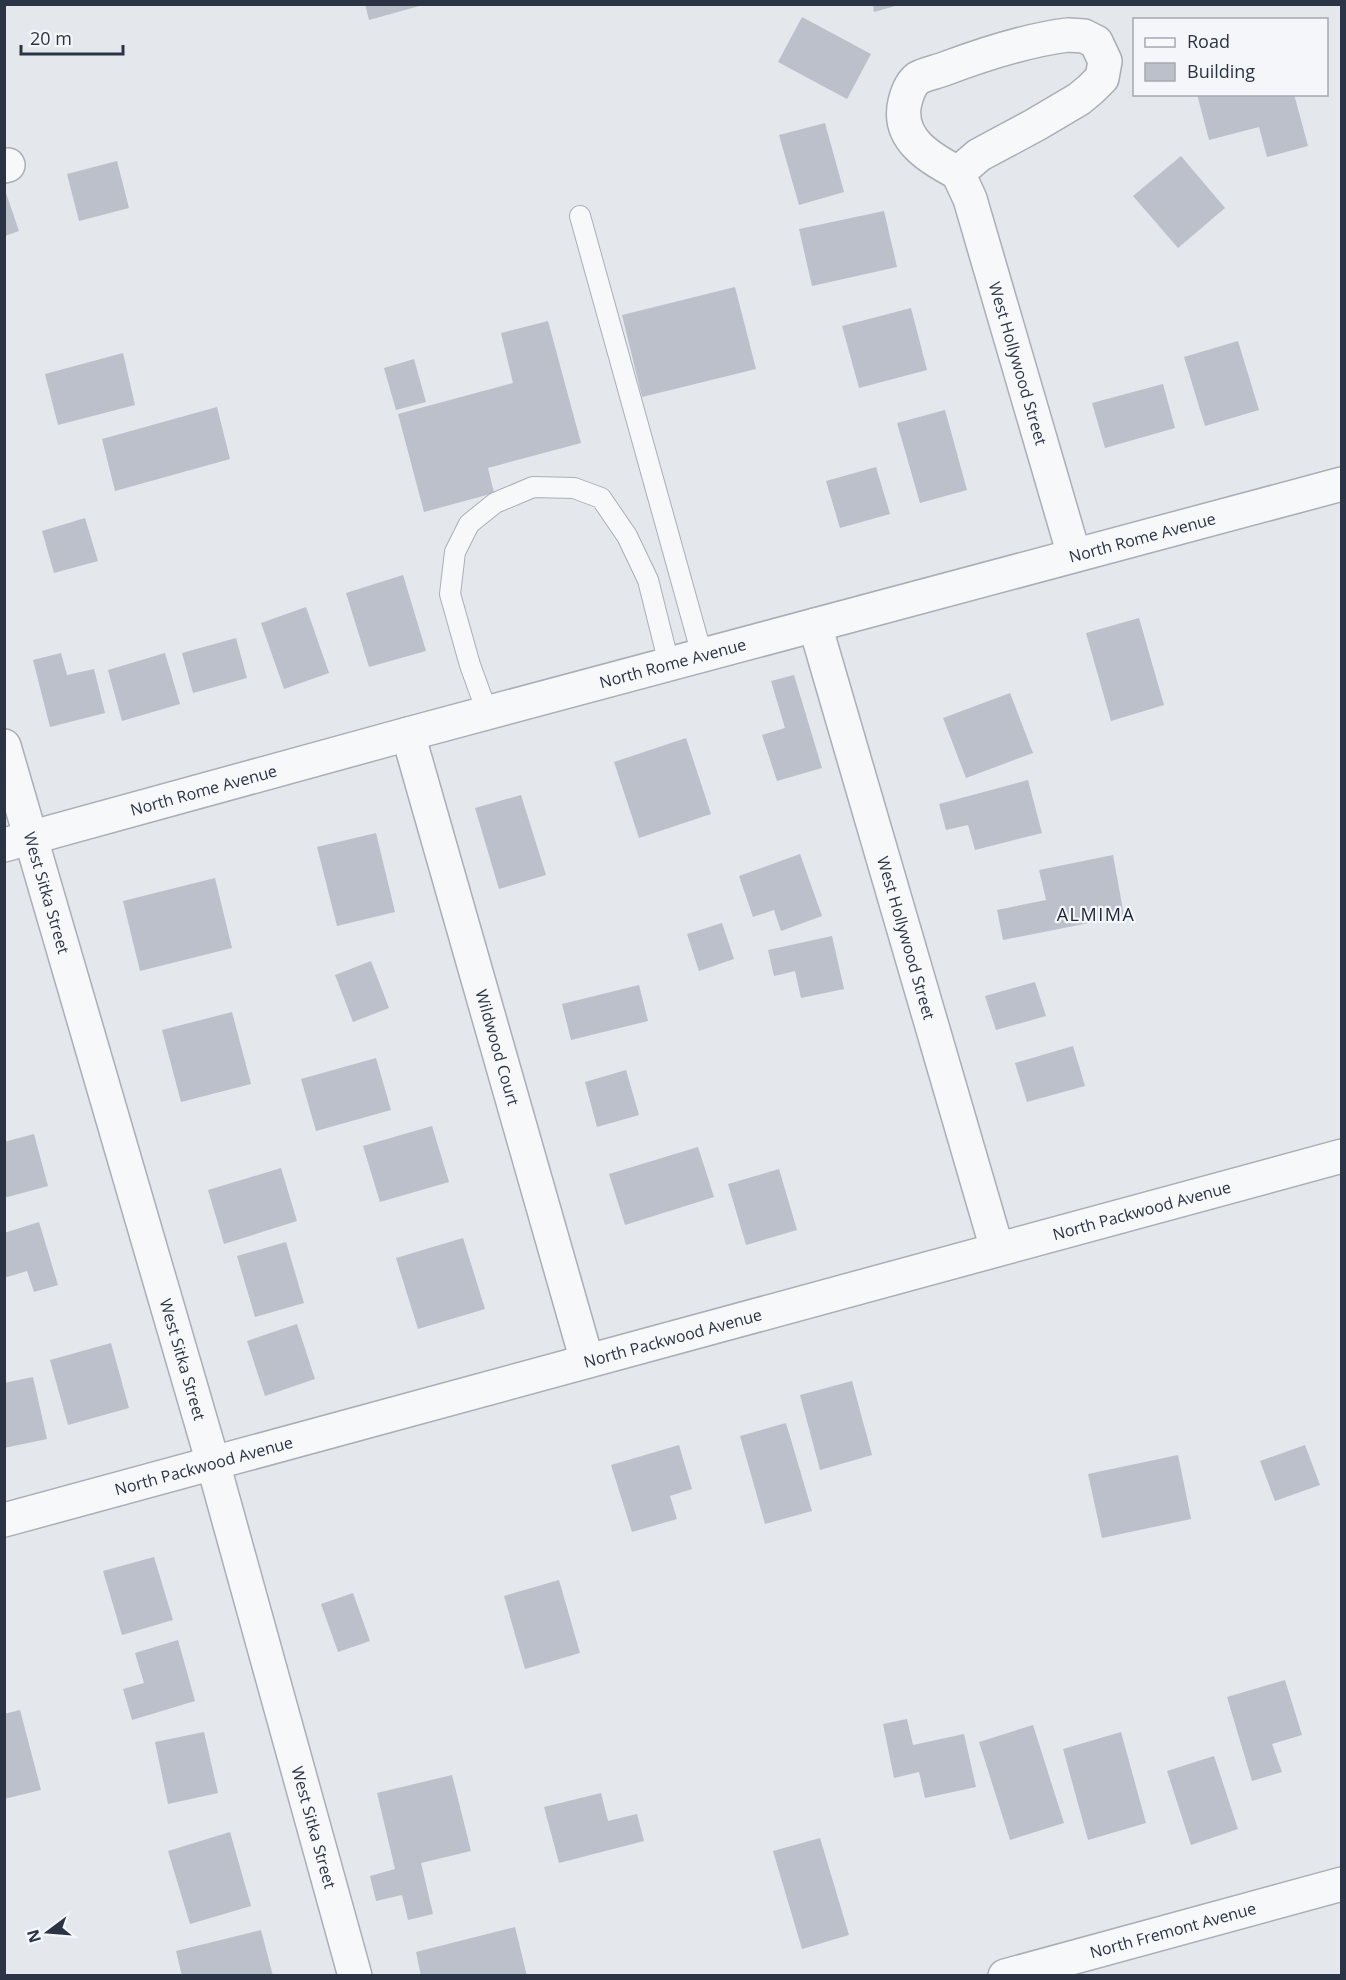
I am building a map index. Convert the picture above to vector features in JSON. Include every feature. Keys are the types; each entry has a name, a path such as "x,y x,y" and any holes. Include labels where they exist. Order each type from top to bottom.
{"street":[{"path":"1068,35 1084,36 1096,42 1105,61 1102,78 1091,89 1079,99 1035,125 979,155 958,173 933,160 912,142 903,110 908,92 917,79 976,57 1046,38 1068,35"},
{"name":"West Hollywood Street","path":"958,173 970,199 1074,555"},
{"name":"North Rome Avenue","path":"18,841 487,712 1341,484"},
{"name":"West Hollywood Street","path":"815,625 997,1249"},
{"name":"Wildwood Court","path":"408,734 587,1361"},
{"name":"West Sitka Street","path":"4,746 18,841 213,1463 355,1976"},
{"name":"North Packwood Avenue","path":"4,1520 1341,1156"},
{"name":"North Fremont Avenue","path":"1005,1976 1341,1884"}],"lane":[{"path":"580,216 702,656"},
{"path":"487,712 470,665 450,594 455,552 469,524 495,502 533,487 574,488 601,498 627,536 648,580 669,664"}],"building":[{"path":"365,4 423,4 423,5 369,20"},
{"path":"873,4 899,4 899,5 874,12"},
{"path":"802,17 871,54 847,99 778,62"},
{"path":"1198,96 1295,96 1308,146 1267,157 1259,127 1209,140"},
{"path":"825,123 844,192 799,205 779,135"},
{"path":"1181,156 1225,208 1178,248 1133,196"},
{"path":"117,161 129,208 79,221 67,174"},
{"path":"5,190 19,231 5,236"},
{"path":"884,211 897,267 812,286 799,229"},
{"path":"735,287 756,369 642,397 622,315"},
{"path":"911,308 927,370 859,388 842,326"},
{"path":"548,321 581,443 488,468 494,493 424,512 398,414 513,383 501,333"},
{"path":"1238,341 1259,410 1205,426 1184,357"},
{"path":"123,353 135,405 58,425 45,374"},
{"path":"414,359 426,402 396,410 384,368"},
{"path":"1163,384 1175,428 1105,448 1092,403"},
{"path":"217,407 230,459 115,491 102,439"},
{"path":"945,410 967,490 920,503 897,423"},
{"path":"876,467 890,514 840,528 826,481"},
{"path":"85,518 98,561 54,573 42,531"},
{"path":"403,575 426,651 369,667 346,593"},
{"path":"306,607 329,673 284,689 261,623"},
{"path":"1139,618 1164,705 1111,721 1086,633"},
{"path":"236,638 247,678 193,693 182,653"},
{"path":"61,653 67,675 94,669 105,713 50,727 33,660"},
{"path":"165,653 180,704 122,721 108,670"},
{"path":"794,675 822,768 777,781 762,735 785,728 771,681"},
{"path":"1010,693 1033,753 966,778 943,718"},
{"path":"686,738 711,814 639,838 614,762"},
{"path":"1028,780 1042,833 975,850 968,825 946,830 939,804"},
{"path":"521,795 546,875 499,889 475,808"},
{"path":"376,833 395,912 337,926 317,847"},
{"path":"800,854 822,916 781,931 774,910 753,917 739,876"},
{"path":"1113,855 1124,916 1003,940 997,910 1046,900 1039,870"},
{"path":"215,878 232,948 140,971 123,901"},
{"path":"722,923 734,959 699,971 687,934"},
{"path":"832,936 844,989 801,998 795,971 774,976 768,950"},
{"path":"371,961 389,1008 353,1022 335,975"},
{"path":"1035,982 1046,1016 996,1030 985,996"},
{"path":"639,985 648,1021 571,1040 562,1004"},
{"path":"232,1012 251,1084 181,1102 162,1030"},
{"path":"1073,1046 1085,1086 1027,1102 1015,1063"},
{"path":"376,1058 391,1110 316,1131 301,1079"},
{"path":"626,1070 639,1115 597,1127 585,1082"},
{"path":"432,1126 449,1182 380,1202 363,1146"},
{"path":"34,1134 48,1186 4,1198 4,1142"},
{"path":"698,1147 714,1197 625,1225 609,1174"},
{"path":"281,1168 297,1221 224,1244 208,1190"},
{"path":"779,1169 797,1230 746,1245 728,1184"},
{"path":"39,1222 58,1285 34,1292 27,1271 4,1278 4,1233"},
{"path":"463,1238 485,1309 418,1329 396,1258"},
{"path":"286,1242 304,1303 255,1317 237,1256"},
{"path":"297,1324 315,1379 265,1396 247,1341"},
{"path":"111,1343 129,1408 68,1425 50,1360"},
{"path":"33,1377 47,1439 4,1448 4,1383"},
{"path":"852,1381 872,1455 820,1470 800,1395"},
{"path":"786,1423 812,1511 765,1524 740,1436"},
{"path":"679,1445 692,1489 670,1496 677,1519 632,1532 611,1465"},
{"path":"1305,1445 1320,1485 1275,1501 1260,1461"},
{"path":"1178,1455 1191,1519 1102,1538 1088,1474"},
{"path":"154,1557 173,1620 122,1635 103,1571"},
{"path":"559,1580 580,1653 525,1669 504,1596"},
{"path":"353,1593 370,1641 338,1652 321,1604"},
{"path":"178,1640 195,1701 132,1720 123,1689 144,1683 135,1653"},
{"path":"1285,1680 1302,1735 1272,1744 1282,1772 1252,1781 1227,1697"},
{"path":"20,1710 41,1790 4,1799 4,1714"},
{"path":"907,1719 913,1745 964,1734 976,1787 925,1798 919,1772 894,1778 883,1724"},
{"path":"1033,1725 1064,1823 1010,1840 979,1742"},
{"path":"204,1732 218,1793 168,1804 155,1742"},
{"path":"1121,1732 1146,1823 1088,1840 1063,1749"},
{"path":"1214,1756 1238,1829 1191,1845 1167,1771"},
{"path":"452,1775 471,1851 421,1863 433,1914 408,1920 402,1895 376,1901 370,1876 395,1869 377,1793"},
{"path":"601,1793 608,1821 637,1814 644,1841 559,1863 544,1807"},
{"path":"230,1832 251,1906 190,1924 168,1851"},
{"path":"820,1838 849,1935 802,1949 773,1851"},
{"path":"515,1927 527,1976 421,1976 416,1952"},
{"path":"261,1930 273,1976 182,1976 176,1951"}],"district":[{"name":"ALMIMA","path":"1096,915"}]}
